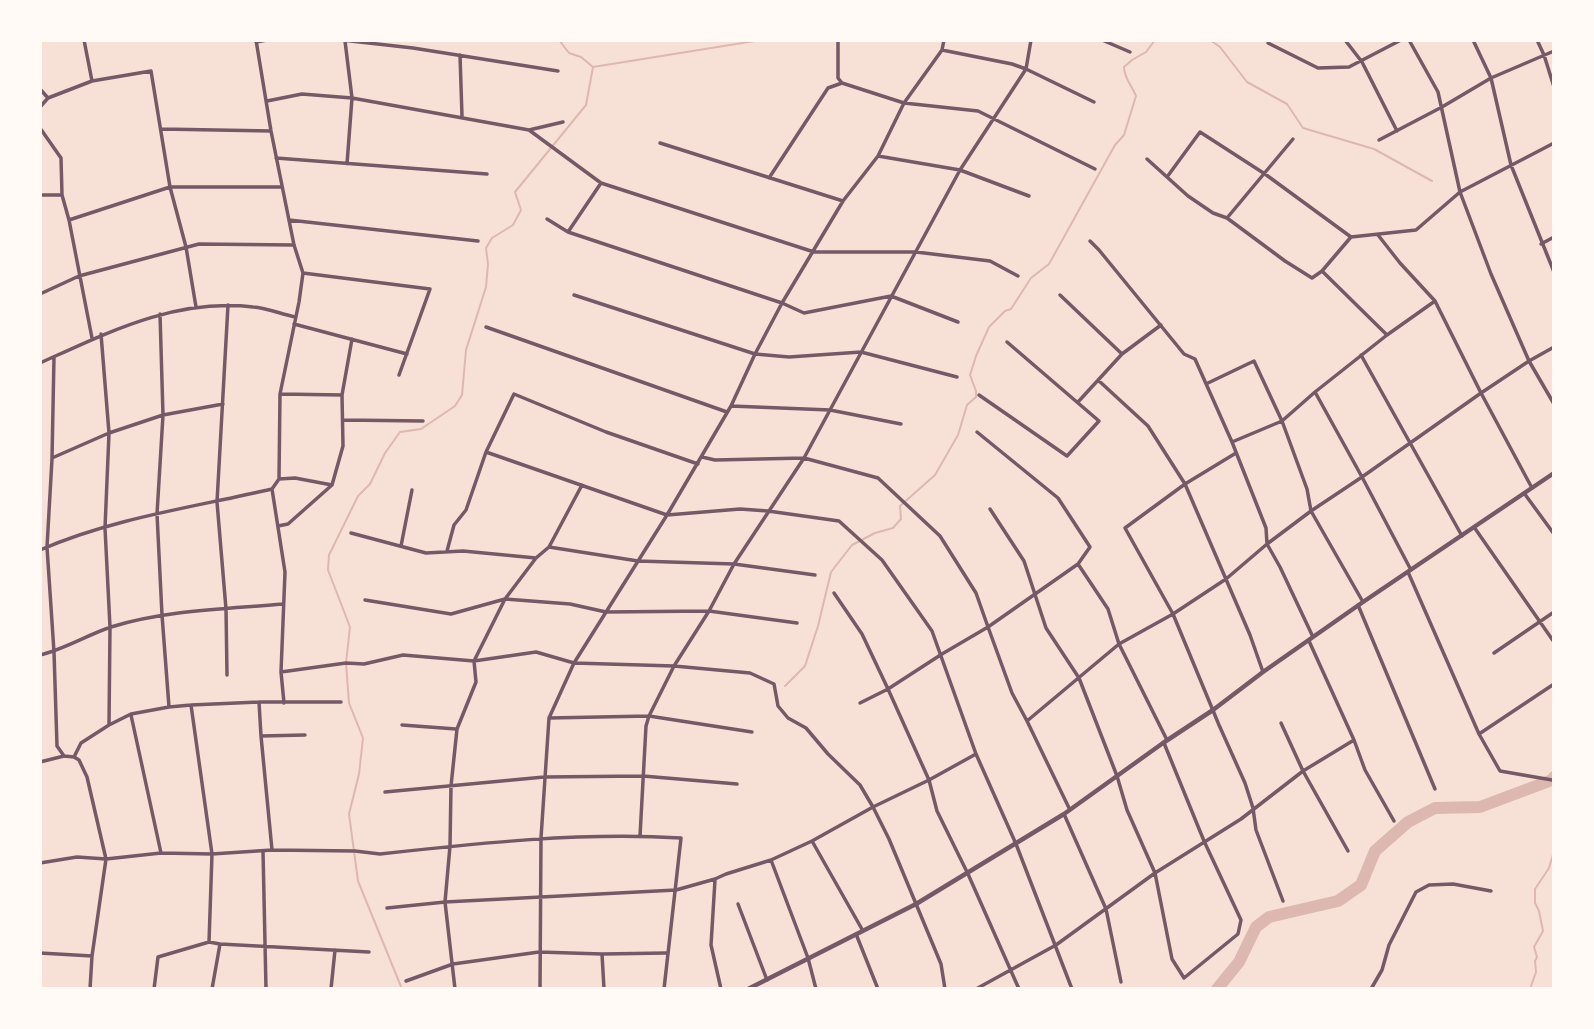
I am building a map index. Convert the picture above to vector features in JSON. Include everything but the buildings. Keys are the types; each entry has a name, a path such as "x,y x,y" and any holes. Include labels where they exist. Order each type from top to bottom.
{"street":[{"path":"83,40 92,81"},
{"path":"40,550 157,514 272,489 279,479 280,394 303,273 294,245 276,158 256,41 267,40"},
{"path":"413,48 415,40"},
{"path":"838,40 838,78 842,83 904,103 978,111 1095,169"},
{"path":"540,989 541,838 549,718 575,663 731,406 782,303 843,201 878,156 904,103 942,50 944,40"},
{"path":"640,835 646,726 649,716 674,666 709,611 734,564 804,458 960,170 1027,69 1031,40"},
{"path":"1102,40 1130,52"},
{"path":"1345,40 1362,62 1397,131"},
{"path":"1268,43 1318,68 1349,67 1401,40"},
{"path":"1409,40 1438,92 1460,192 1491,274 1530,360 1554,404"},
{"path":"1473,40 1491,78 1511,165 1554,272"},
{"path":"1537,40 1554,87"},
{"path":"347,164 352,98 344,41 413,48 558,71"},
{"path":"942,50 1027,69 1094,102"},
{"path":"1379,140 1491,78 1554,51"},
{"path":"460,55 462,117"},
{"path":"40,107 48,98 92,81 151,71 170,187 186,247 196,307"},
{"path":"769,178 828,88 842,83"},
{"path":"40,89 48,98"},
{"path":"267,101 302,94 352,98 529,130 563,122"},
{"path":"40,128 61,158 62,195 92,338"},
{"path":"162,129 271,131"},
{"path":"529,130 601,183 814,251 915,252 990,261 1018,276"},
{"path":"1167,177 1200,132 1265,174 1351,237 1416,230 1460,192 1554,143"},
{"path":"1227,218 1293,139"},
{"path":"660,143 843,201"},
{"path":"878,156 960,170 1029,196"},
{"path":"276,158 487,174"},
{"path":"1147,159 1196,202 1227,218 1284,261 1312,278 1322,271 1351,237"},
{"path":"568,232 601,183"},
{"path":"69,220 170,187 282,187"},
{"path":"40,195 62,195"},
{"path":"289,219 478,241"},
{"path":"547,219 568,232 782,303 804,313 891,296 958,322"},
{"path":"1378,234 1435,301 1532,488"},
{"path":"1541,244 1554,237"},
{"path":"1090,241 1184,354 1195,359 1208,384 1266,528 1267,544 1280,567 1365,770 1394,821"},
{"path":"40,295 79,276 199,244 294,245"},
{"path":"1322,271 1387,335"},
{"path":"303,273 430,289 399,376"},
{"path":"574,295 755,354 789,357 861,352 957,377"},
{"path":"1060,295 1122,354"},
{"path":"1232,442 1282,421 1361,355 1435,301"},
{"path":"228,305 216,502 226,609 228,675"},
{"path":"40,362 101,334 160,314 196,307 255,307 295,317"},
{"path":"160,314 163,415 157,514 169,707"},
{"path":"294,324 407,354"},
{"path":"1077,402 1122,354 1161,325"},
{"path":"486,327 727,412"},
{"path":"101,334 108,433 105,528 110,627 109,725"},
{"path":"278,527 288,524 332,485 343,446 342,395 352,339"},
{"path":"979,395 1067,456 1099,421 1007,342"},
{"path":"1027,721 1119,644 1226,579 1311,511 1481,393 1554,347"},
{"path":"1361,355 1462,536"},
{"path":"54,357 47,547 57,746 64,755"},
{"path":"1208,384 1254,361 1282,421 1307,489 1311,511 1360,603 1435,789"},
{"path":"1098,380 1148,426 1185,484 1250,635 1263,672"},
{"path":"1315,392 1409,571 1479,734 1500,771 1552,780"},
{"path":"280,394 342,395"},
{"path":"447,551 454,525 466,510 486,452 514,394 606,432 698,464"},
{"path":"52,458 108,433 163,415 223,404"},
{"path":"731,406 830,410 901,424"},
{"path":"342,420 423,422"},
{"path":"860,703 888,689 988,627 1078,564 1090,547 1058,498 977,432"},
{"path":"486,452 667,515 740,509 839,521 882,560 932,631 976,754 1016,844 1073,989"},
{"path":"1236,453 1185,484 1125,527 1172,614 1245,783 1256,830 1283,901"},
{"path":"702,457 715,460 804,458 878,478 940,536 976,593 1012,693 1070,810"},
{"path":"751,988 916,904 1064,814 1360,603 1554,473"},
{"path":"279,479 295,478 332,485"},
{"path":"455,989 445,902 450,846 451,786 457,729 477,682 474,661 505,599 536,558 549,547 582,485"},
{"path":"272,489 285,572 281,672 284,703"},
{"path":"401,546 412,490"},
{"path":"1524,493 1554,534"},
{"path":"990,509 1024,561 1046,628 1079,678 1117,776 1127,810 1155,873 1172,959 1184,978 1238,934 1241,920 1204,841 1165,741 1119,644 1108,609 1078,564"},
{"path":"1474,527 1554,642"},
{"path":"351,533 426,553 463,551 536,558"},
{"path":"549,547 638,561 734,564 815,575"},
{"path":"834,593 862,634 888,689 929,780 937,811 1019,989"},
{"path":"365,600 451,614 505,599 570,604 606,612 709,611 797,623"},
{"path":"40,655 54,652 110,627 162,615 283,604"},
{"path":"1494,653 1554,612"},
{"path":"281,672 346,663 364,664 403,655 474,661 536,652 575,663 674,666 750,673 774,684 778,706 788,718 806,728 860,785 873,807 941,964 945,989"},
{"path":"1479,734 1554,684"},
{"path":"259,702 272,850"},
{"path":"74,757 81,743 131,714 191,705 341,702"},
{"path":"191,705 212,854 209,942"},
{"path":"131,714 161,853"},
{"path":"549,718 649,716 752,733"},
{"path":"1281,723 1303,771 1348,851"},
{"path":"402,725 457,729"},
{"path":"261,736 305,735"},
{"path":"976,989 1056,944 1155,873 1241,819 1303,771 1354,740"},
{"path":"387,908 445,902 676,890 771,860 976,754"},
{"path":"40,762 64,755 79,760 87,778 106,859 90,989"},
{"path":"385,792 544,777 643,776 737,784"},
{"path":"1064,814 1106,909 1121,982"},
{"path":"40,863 77,857 106,859 161,853 212,854 272,850 380,854 541,838 640,835 681,838 664,989"},
{"path":"812,841 863,931"},
{"path":"263,851 267,989"},
{"path":"771,860 808,958 816,989"},
{"path":"715,879 711,946 721,989"},
{"path":"1370,989 1382,970 1389,945 1416,891 1429,885 1453,884 1491,891"},
{"path":"738,904 767,980"},
{"path":"856,934 878,989"},
{"path":"154,989 158,957 209,942 369,952"},
{"path":"212,989 220,944"},
{"path":"331,989 335,950"},
{"path":"406,981 453,964 539,952 667,953"},
{"path":"40,953 93,956"},
{"path":"602,954 604,989"}],"waterway":[{"path":"559,40 569,53 581,57 593,67 761,40"},
{"path":"785,686 805,666 831,572 852,545 875,533 893,528 901,519 900,506 935,475 958,435 967,405 976,397 970,375 989,327 1005,311 1011,309 1031,278 1049,264 1115,145 1124,135 1136,96 1124,67 1146,52 1155,40"},
{"path":"1210,40 1220,47 1247,82 1287,104 1303,128 1374,149 1432,181"},
{"path":"402,989 358,881 349,814 359,774 363,738 349,703 346,663 350,627 328,570 329,555 358,496 370,484 385,453 400,432 421,429 455,406 462,395 466,350 486,287 486,248 492,238 513,225 521,210 515,192 586,105 593,67"},
{"path":"1217,989 1239,962 1256,927 1269,917 1338,901 1361,885 1375,851 1408,822 1435,808 1480,807 1554,777"},
{"path":"1530,989 1536,972 1537,957 1534,947 1543,931 1535,903 1535,889 1549,868 1554,851"}]}
